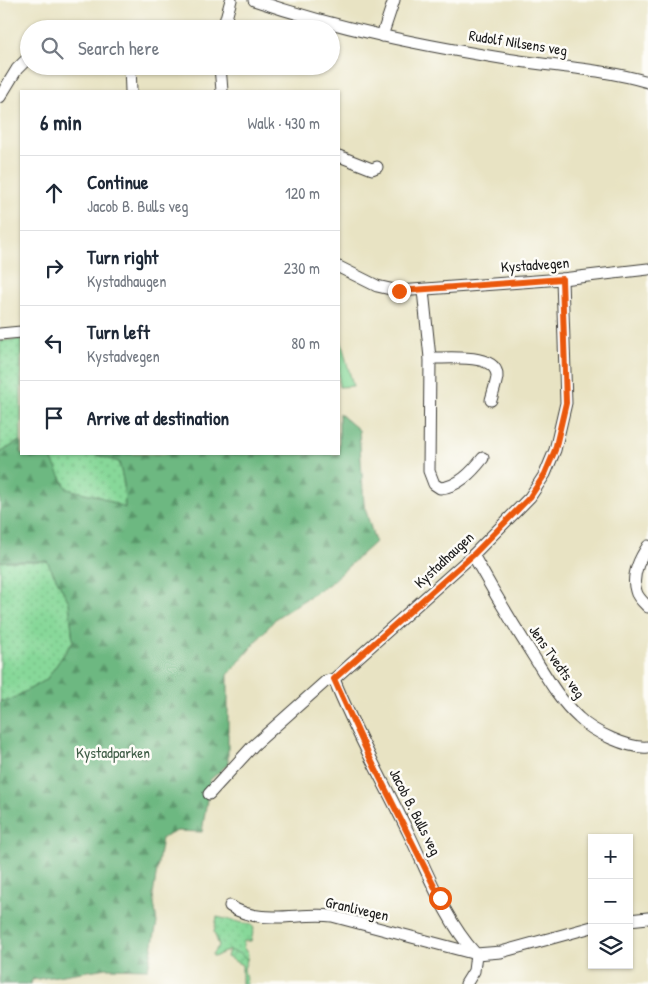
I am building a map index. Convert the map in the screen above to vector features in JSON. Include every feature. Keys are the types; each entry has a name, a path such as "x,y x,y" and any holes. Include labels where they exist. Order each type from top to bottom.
{"street":[{"path":"225,20 231,0"},
{"name":"Rudolf Nilsens veg","path":"254,0 317,20"},
{"path":"382,36 394,0"},
{"name":"Rudolf Nilsens veg","path":"340,26 382,36 513,60 598,71 648,82"},
{"path":"0,97 20,66"},
{"path":"130,75 131,90"},
{"path":"221,75 222,90"},
{"path":"340,156 372,169 377,167"},
{"name":"Kystadvegen","path":"340,268 377,286 399,291 562,279 648,269"},
{"name":"Kystadhaugen","path":"210,794 253,746 326,682 334,679 473,555 530,497 545,474 555,450 566,403 562,279"},
{"path":"423,290 430,358 429,471 434,484 440,488 458,483 482,458"},
{"path":"0,334 20,332"},
{"path":"430,358 483,359 494,367 497,375 491,400"},
{"path":"648,546 640,557 635,581 636,592 648,607"},
{"name":"Jens Tvedts veg","path":"473,555 556,693 580,720 610,738 638,748 648,747"},
{"name":"Jacob B. Bulls veg","path":"334,679 370,758 440,898 463,940 476,954"},
{"name":"Granlivegen","path":"230,906 237,911 259,918 332,916 476,954 501,952 588,928"},
{"path":"633,920 648,918"},
{"path":"466,984 474,971 476,954"}],"green space":[{"path":"340,337 353,386 340,387"},
{"path":"20,339 20,441 0,453 0,341"},
{"name":"Kystadparken","path":"340,414 359,430 364,504 375,542 329,584 276,618 228,675 228,764 210,780 202,832 177,831 162,838 153,895 157,923 148,969 107,968 32,980 31,984 0,984 0,701 8,701 46,680 73,641 69,602 47,561 0,561 0,453 20,441 20,455 50,455 67,489 98,496 125,508 124,484 119,462 97,455 340,455"},
{"path":"50,455 97,455 119,462 124,484 125,508 98,496 67,489"},
{"path":"0,561 47,561 69,602 73,641 46,680 8,701 0,701"},
{"path":"217,917 252,925 254,929 251,941 244,941 243,947 248,954 247,960 229,950 214,957 212,954 219,946 214,932"},
{"path":"229,950 241,954 247,960 244,969 247,984 242,984 242,965 227,957"}],"route":[{"path":"399,291 562,279 566,403 555,450 545,474 530,497 473,555 334,679 370,758 440,898"}]}
